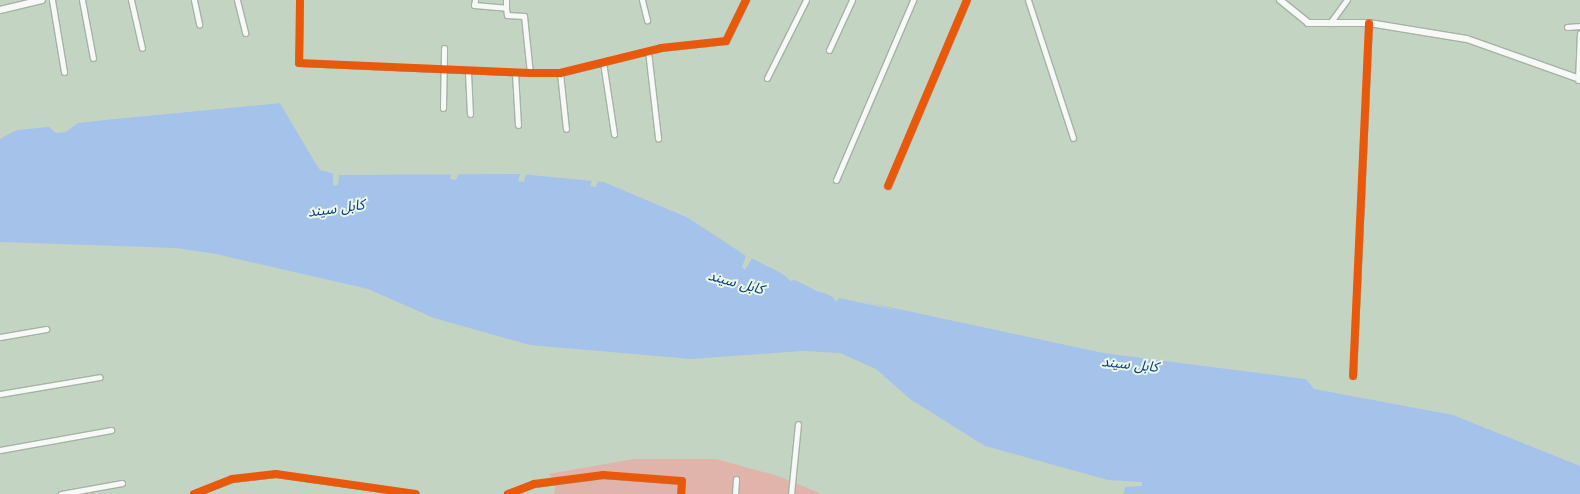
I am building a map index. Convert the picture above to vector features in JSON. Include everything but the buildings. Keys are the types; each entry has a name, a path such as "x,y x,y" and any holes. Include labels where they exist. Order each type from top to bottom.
{"street":[{"path":"0,10 42,0"},
{"path":"52,0 64,72"},
{"path":"83,0 93,58 83,0"},
{"path":"131,0 142,48"},
{"path":"194,0 199,24"},
{"path":"237,0 245,33"},
{"path":"300,0 299,63 515,73 560,73 648,51 726,41 746,0"},
{"path":"475,0 474,5 506,8"},
{"path":"506,0 507,15 524,16 530,73"},
{"path":"642,0 647,20"},
{"path":"767,78 806,0"},
{"path":"829,50 852,0"},
{"path":"836,180 913,0"},
{"path":"888,186 967,0"},
{"path":"1028,0 1073,138"},
{"path":"1280,0 1308,23 1369,23 1467,39 1579,80 1580,33"},
{"path":"1330,23 1347,0"},
{"path":"1353,376 1369,23"},
{"path":"1568,27 1580,26"},
{"path":"443,108 442,71 444,48"},
{"path":"648,51 658,138"},
{"path":"603,62 614,134"},
{"path":"468,72 470,114"},
{"path":"515,73 518,125"},
{"path":"560,73 566,130"},
{"path":"0,337 46,328"},
{"path":"0,394 100,376"},
{"path":"791,494 798,424"},
{"path":"0,450 111,430"},
{"path":"194,494 232,479 276,474 416,494"},
{"path":"508,494 534,484 603,475 682,481 681,494"},
{"path":"735,494 736,479"},
{"path":"61,494 122,483"}],"shaded area":[{"path":"634,459 716,459 778,476 822,494 554,494 556,482 548,474"}],"water":[{"name":"کابل سيند","path":"280,103 320,170 339,175 520,174 604,182 682,214 747,256 819,292 1103,353 1306,379 1314,389 1453,415 1580,466 1580,494 1123,494 1125,487 1142,486 1142,482 1108,480 985,446 910,399 876,369 840,353 803,351 691,359 530,345 434,318 368,289 216,254 176,248 0,242 0,139 17,130 49,127 56,133 66,132 78,123"}],"pier":[{"path":"281,101 288,107 318,163 328,171 520,172 604,180 683,211 748,253 820,290 900,311 839,298 836,302 833,297 793,279 792,282 778,270 752,258 745,270 742,267 746,256 691,219 604,182 598,181 596,187 590,186 592,180 526,174 524,182 518,181 520,174 459,173 456,180 450,179 452,173 437,173 339,175 338,185 333,186 333,174 316,164 280,103 74,123 111,116"}],"cycle path":[{"path":"300,0 299,63 530,73 560,73 661,48 726,41 746,0"},
{"path":"888,186 967,0"},
{"path":"1353,376 1369,23"},
{"path":"194,494 232,479 276,474 416,494"},
{"path":"508,494 534,484 603,475 682,481 681,494"}]}
